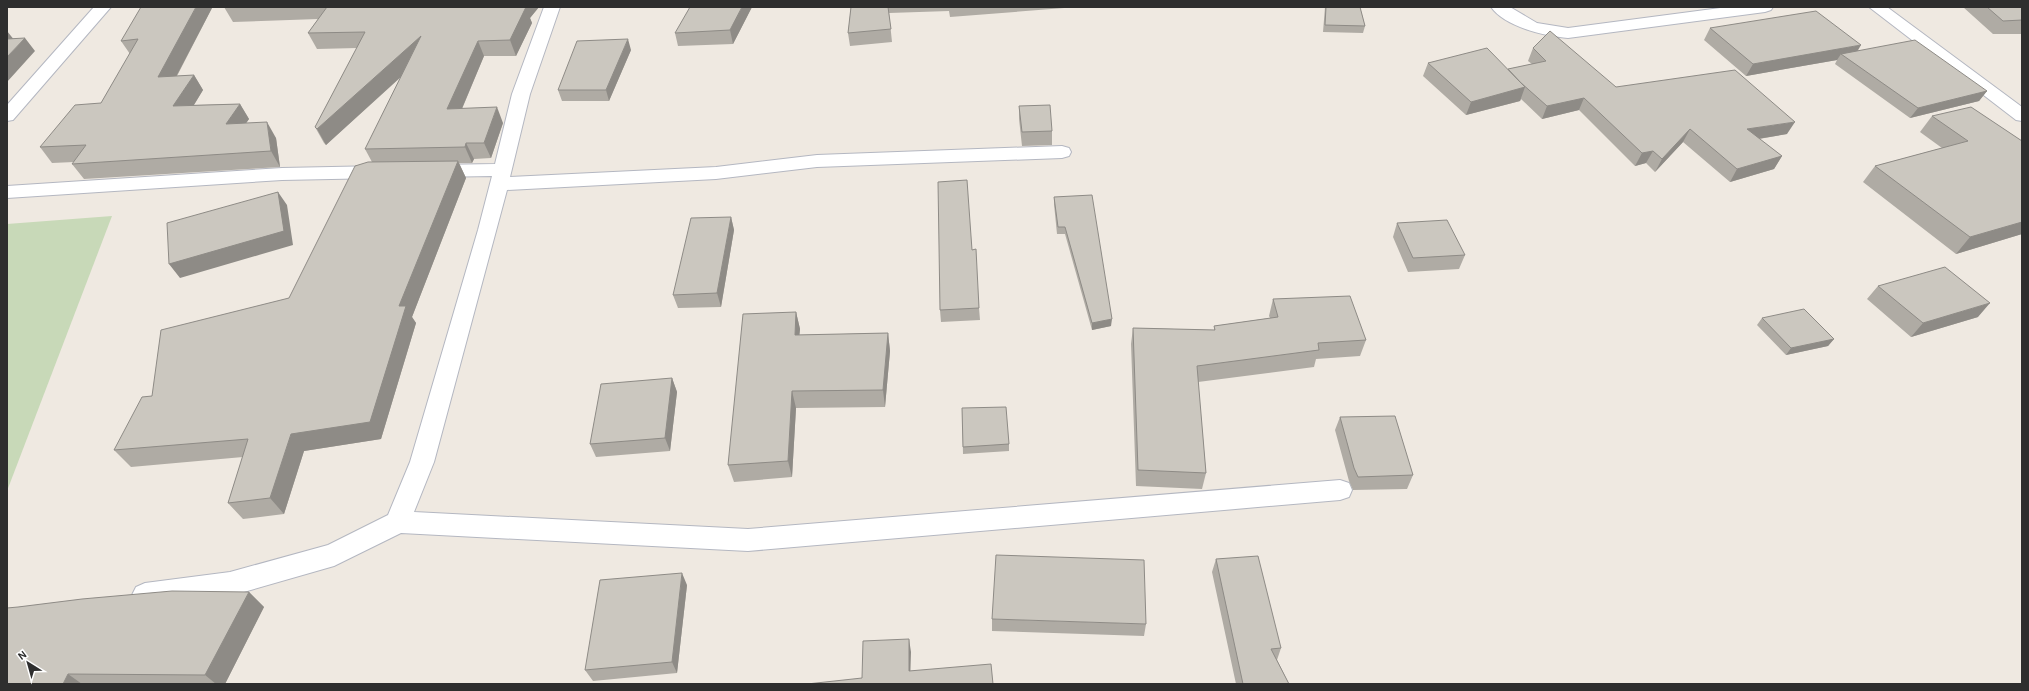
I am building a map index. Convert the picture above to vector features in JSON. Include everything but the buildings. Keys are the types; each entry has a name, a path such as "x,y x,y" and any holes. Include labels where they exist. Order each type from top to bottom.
{"street":[{"path":"7,116 103,7"},
{"path":"398,522 422,462 471,293 521,94 552,7"},
{"path":"1500,7 1521,22 1545,32 1568,33 1766,7"},
{"path":"1877,7 2022,116"},
{"path":"7,192 282,174 408,171 501,177 716,173 817,161 1062,152"},
{"path":"122,598 230,584 334,555 398,522 748,540 1340,490"}],"green space":[{"path":"112,216 7,491 7,224"}]}
